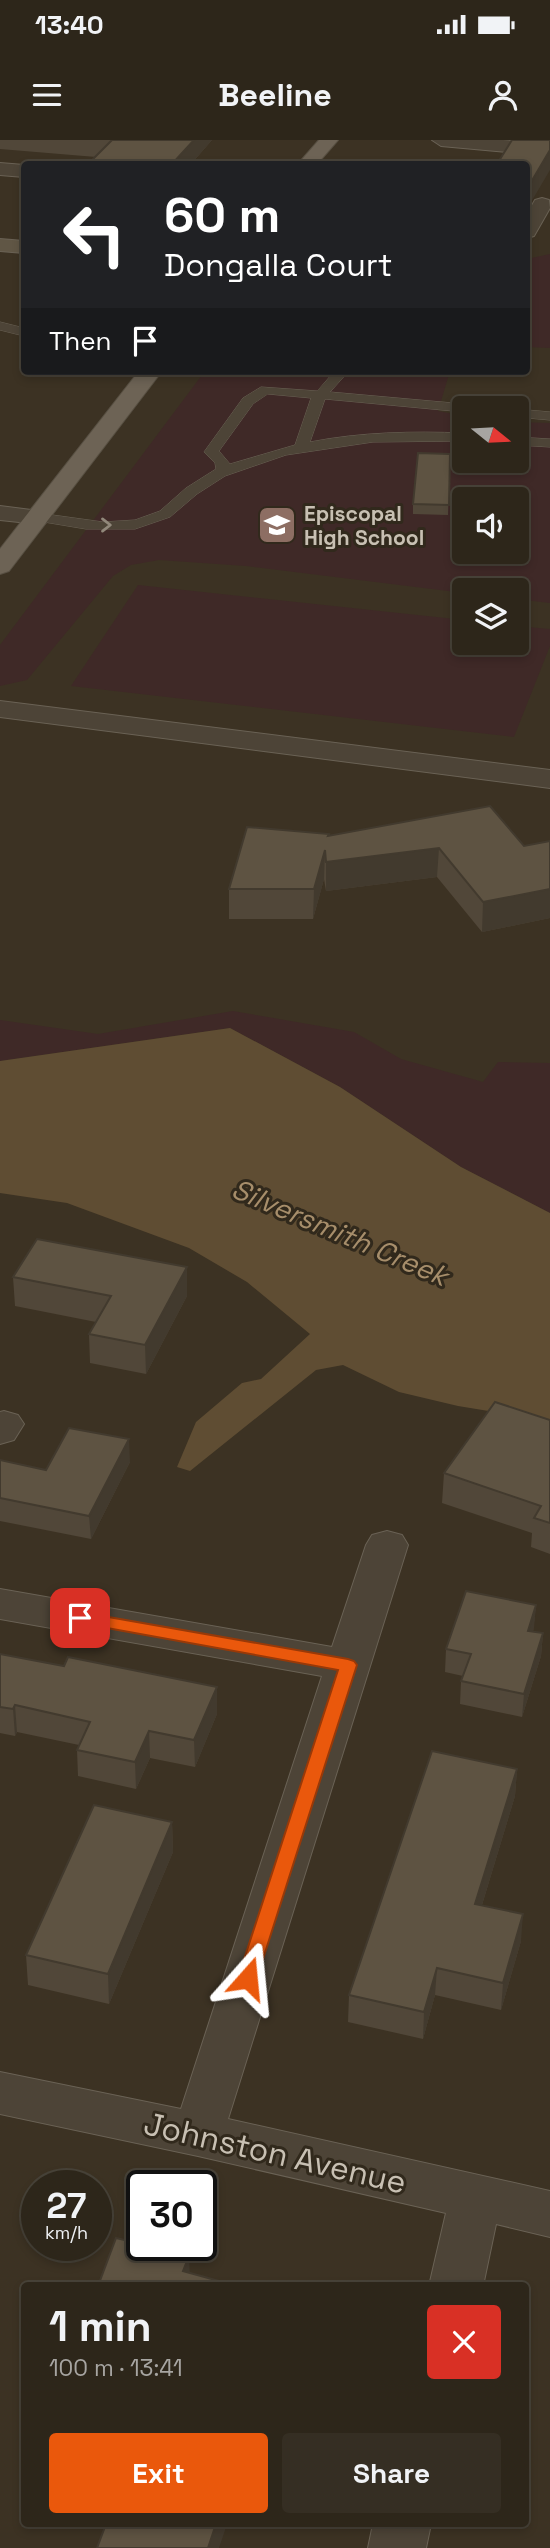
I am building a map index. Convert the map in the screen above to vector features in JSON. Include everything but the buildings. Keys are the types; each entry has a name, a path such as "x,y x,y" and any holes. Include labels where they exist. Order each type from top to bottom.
{"main road":[{"path":"310,161 329,140"},
{"path":"0,566 148,375"}],"street":[{"path":"441,140 550,150"},
{"path":"0,169 21,171"},
{"path":"530,227 546,198"},
{"path":"0,245 21,247"},
{"path":"0,513 38,517"},
{"path":"0,709 550,779"},
{"path":"198,2134 387,1545"},
{"path":"0,1604 348,1665"},
{"name":"Johnston Avenue","path":"0,2093 198,2134 550,2214"},
{"path":"457,2282 476,2198"},
{"path":"397,2548 401,2527"}],"lane":[{"path":"0,326 21,331"},
{"path":"301,447 319,396 338,375"},
{"path":"224,471 222,461 211,452 248,401 266,390 452,407"},
{"path":"529,414 550,416"},
{"path":"38,517 99,526 135,524 165,514 182,499 224,471 301,447 354,439 452,437"},
{"path":"529,442 550,443"}],"shaded area":[{"path":"550,254 550,348 530,347 530,258"},
{"path":"202,375 449,375 438,411 452,414 452,473 529,473 529,422 550,423 550,603 529,601 529,578 452,578 452,592 246,566 159,560 131,565 113,576 27,680 0,686 0,645"},
{"path":"138,585 452,619 452,655 529,655 529,627 550,629 550,646 514,737 71,686"},
{"path":"233,1011 354,1032 401,1059 483,1082 498,1062 550,1063 550,1213 461,1167 340,1087 230,1028 0,1061 0,1020 98,1034"}],"water":[{"name":"Silversmith Creek","path":"230,1028 340,1087 461,1167 550,1213 550,1421 458,1406 399,1392 343,1365 316,1370 190,1471 177,1467 196,1422 242,1383 261,1379 310,1334 247,1282 189,1248 67,1203 0,1193 0,1061"}],"place":[{"name":"Episcopal High School","path":"277,525"}],"route":[{"path":"80,1618 348,1665 248,1978"}]}
